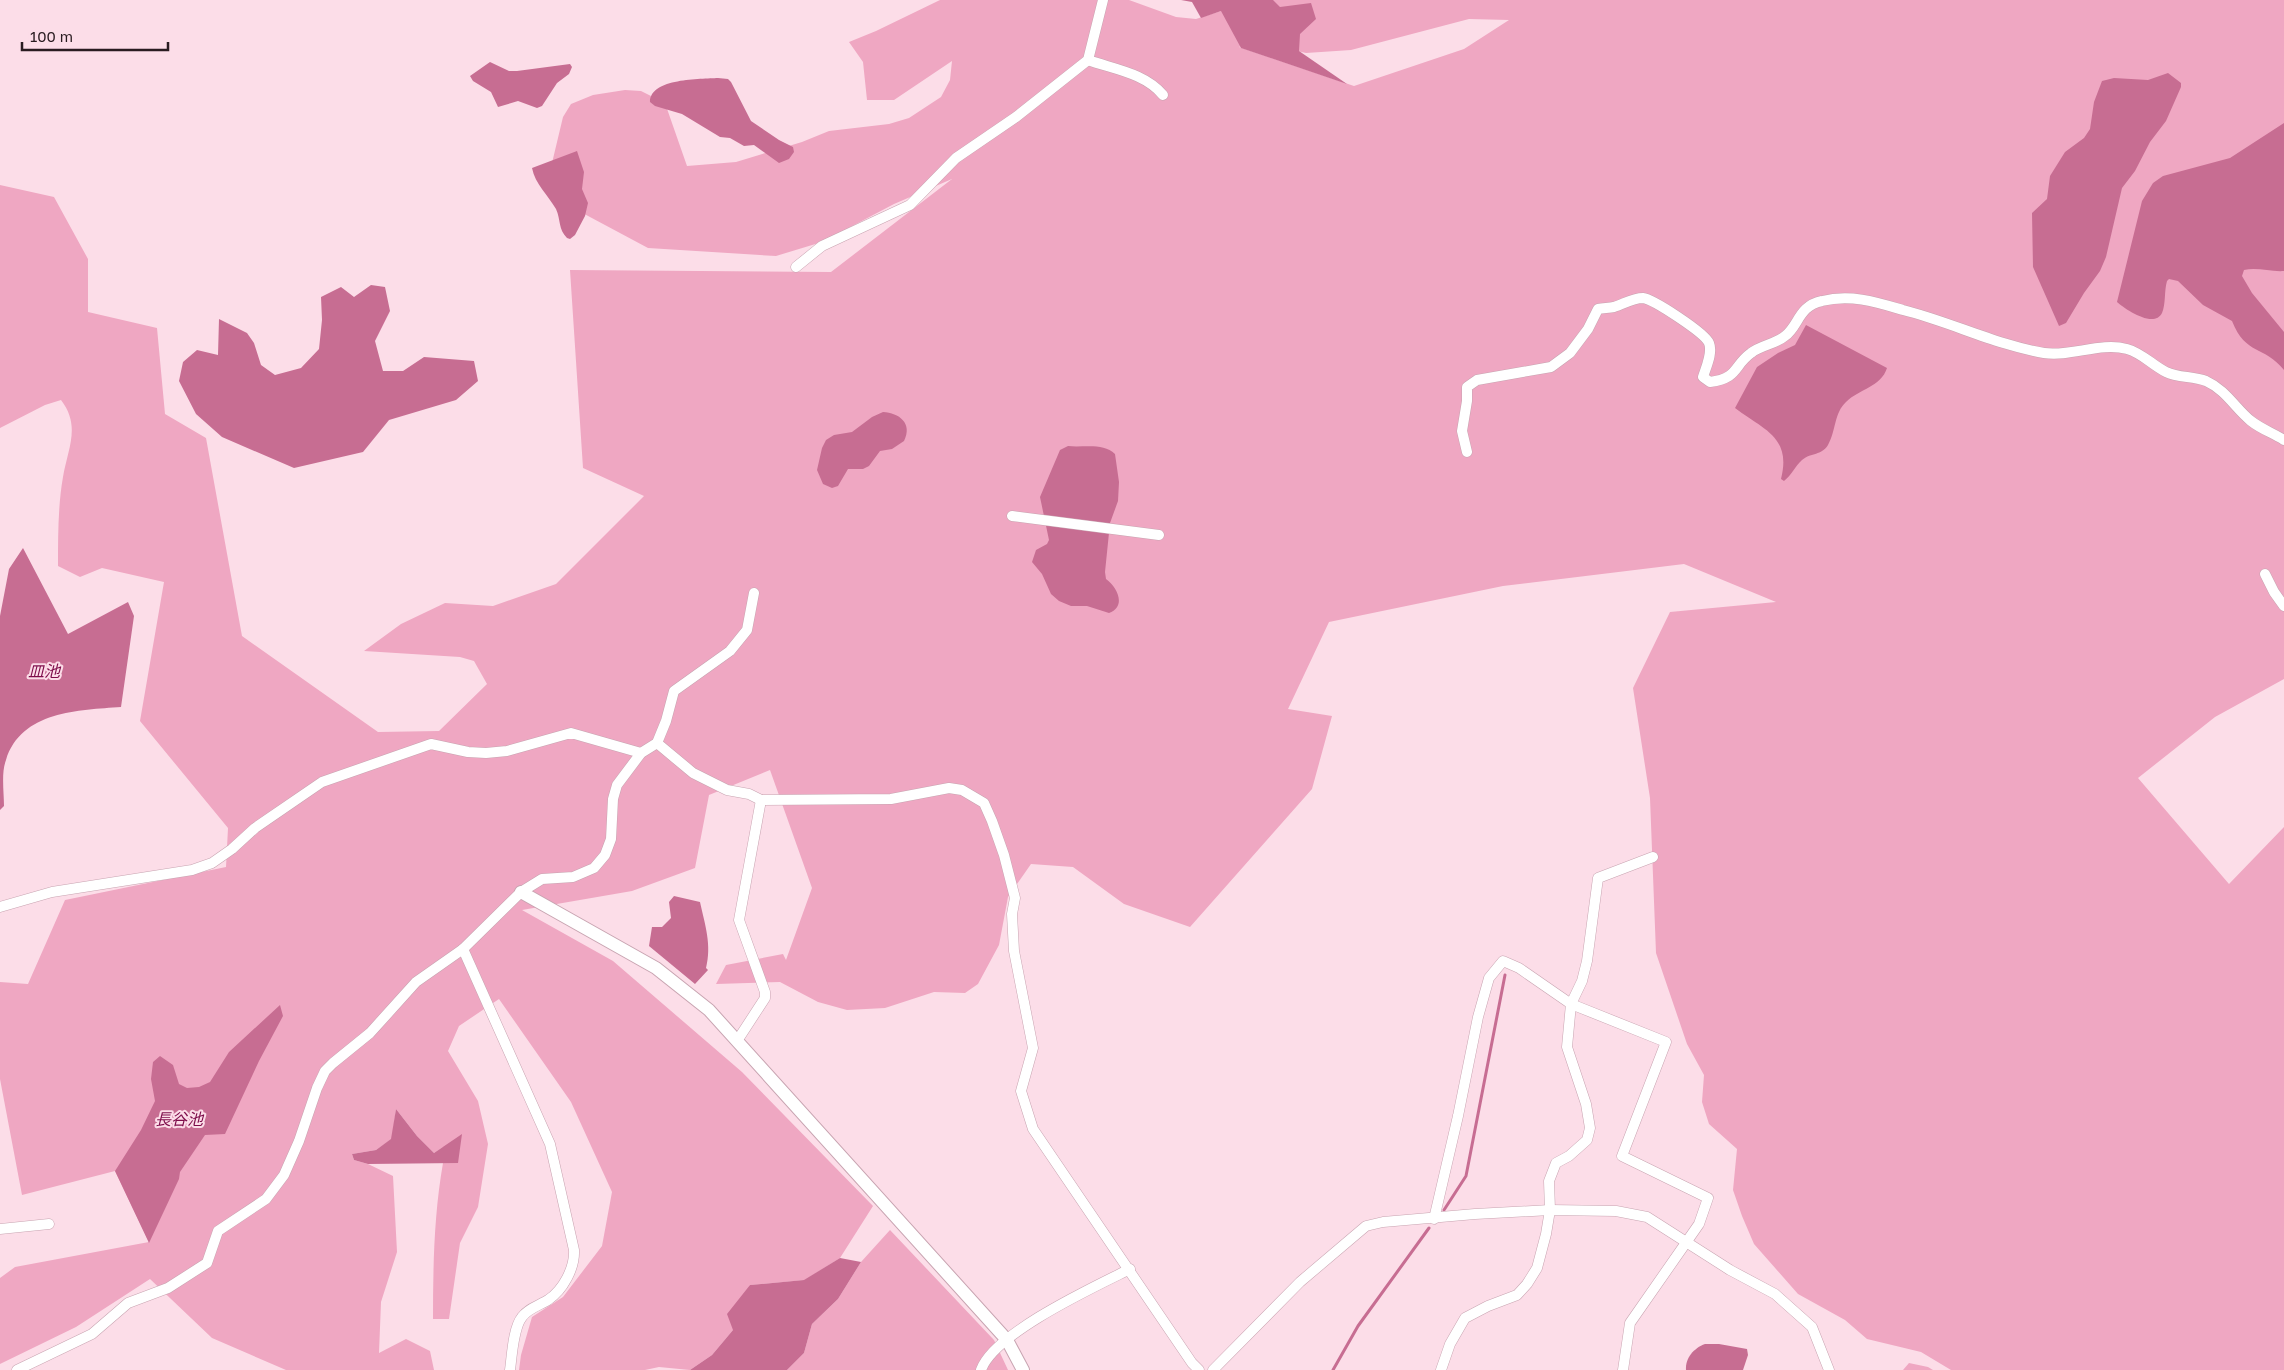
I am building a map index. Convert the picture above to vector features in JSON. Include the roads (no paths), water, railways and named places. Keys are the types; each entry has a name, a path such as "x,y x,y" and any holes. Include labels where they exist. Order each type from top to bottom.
{"street":[{"path":"796,267 822,246 910,205 956,158 1016,117 1088,60 1103,0"},
{"path":"1088,60 1139,77 1155,85 1163,94"},
{"path":"1467,452 1462,431 1467,387 1477,380 1552,367 1570,353 1588,329 1598,309 1613,307 1630,300 1644,298 1656,302 1669,313 1698,330 1709,342 1710,352 1703,377 1710,382 1723,380 1738,369 1750,353 1786,336 1802,312 1819,301 1845,297 1877,302 1928,316 1993,340 2046,353 2088,349 2127,349 2145,357 2157,367 2170,374 2206,381 2223,392 2250,420 2284,440"},
{"path":"1012,516 1159,535"},
{"path":"2265,574 2284,606"},
{"path":"17,1370 36,1359 92,1334 128,1303 168,1288 207,1263 218,1231 266,1199 284,1175 325,1071 370,1033 416,982 463,949 521,892 542,879 572,877 594,868 605,855 611,838 613,799 617,785 641,752 657,743 666,721 674,691 730,651 747,630 754,593"},
{"path":"0,907 52,892 192,870 212,863 232,849 255,828 322,782 431,744 468,752 486,753 507,751 553,736 570,733 641,752"},
{"path":"657,743 693,773 727,790 749,794 760,800 891,798 949,788 962,790 984,803 1004,854 1015,898 1012,914 1014,950 1033,1048 1021,1091 1033,1129 1130,1269 1192,1363 1199,1370"},
{"path":"737,1042 765,998 739,920 760,800"},
{"path":"1440,1370 1450,1344 1465,1318 1488,1306 1517,1295 1537,1268 1550,1210 1549,1181 1556,1163 1569,1156 1587,1140 1590,1128 1586,1104 1567,1046 1571,1004 1582,981 1587,961 1598,878 1653,857"},
{"path":"521,892 656,968 709,1010 1007,1340 1023,1370"},
{"path":"463,949 550,1144 574,1250 574,1259 564,1283 550,1299 521,1317 510,1370"},
{"path":"1434,1219 1458,1116 1478,1017 1489,978 1502,961 1519,968 1571,1004 1666,1042 1622,1156 1708,1198 1699,1224 1630,1323 1623,1370"},
{"path":"1213,1370 1300,1282 1366,1226 1382,1222 1550,1210 1616,1211 1647,1217 1730,1270 1775,1294 1812,1327 1829,1370"},
{"path":"0,1229 50,1224"},
{"path":"981,1370 985,1360 993,1350 1054,1307 1130,1269"}],"water":[{"path":"1181,0 1273,0 1280,7 1311,3 1316,19 1300,34 1299,51 1347,84 1241,48 1221,11 1201,18 1192,2"},
{"path":"490,62 509,71 570,64 572,67 569,74 557,83 542,106 537,108 518,101 498,107 491,92 473,81 470,76"},
{"path":"2168,73 2181,83 2181,87 2166,121 2150,142 2135,171 2122,188 2106,257 2100,271 2066,323 2059,326 2033,267 2032,213 2047,199 2050,176 2065,152 2084,138 2090,129 2094,102 2102,81 2114,78 2148,80"},
{"path":"728,79 731,82 751,121 793,147 794,152 789,159 779,163 754,145 744,146 730,138 720,137 682,114 655,106 650,102 652,94 658,88 667,84 678,81"},
{"path":"2284,123 2284,271 2249,269 2244,270 2242,276 2252,293 2284,332 2284,370 2277,362 2243,340 2232,321 2203,305 2178,281 2169,279 2167,281 2162,313 2153,319 2140,316 2117,302 2142,201 2153,183 2163,176 2230,158"},
{"path":"577,151 584,172 582,189 588,203 585,216 575,235 570,239 562,231 558,213 539,184 532,168"},
{"path":"371,285 385,287 390,311 375,341 383,371 403,371 424,357 474,361 478,381 456,400 389,420 363,452 294,468 222,437 196,414 179,381 183,362 197,350 218,355 219,319 247,333 254,343 261,365 275,375 301,368 319,349 322,320 321,297 341,287 354,297"},
{"path":"1806,325 1887,368 1875,384 1851,398 1842,406 1828,445 1819,452 1802,460 1784,481 1781,479 1783,464 1782,453 1778,443 1764,428 1735,408 1757,367 1778,353 1795,345"},
{"path":"883,412 894,414 906,424 907,429 904,441 892,449 880,451 869,466 863,469 848,469 838,486 832,488 823,484 817,470 822,448 826,440 834,435 852,432 872,417"},
{"path":"1068,446 1105,448 1115,454 1119,482 1118,501 1110,523 1105,572 1106,579 1117,591 1119,601 1118,606 1109,613 1087,606 1071,606 1059,601 1051,594 1042,574 1032,562 1036,550 1047,544 1049,540 1040,497 1060,450"},
{"name":"皿池","path":"23,548 68,634 128,602 134,616 121,707 70,712 53,716 38,722 24,731 14,744 4,765 4,806 0,810 0,616 9,569"},
{"path":"674,896 700,902 707,935 708,960 706,968 708,970 695,984 649,946 652,927 662,927 671,918 669,902"},
{"name":"長谷池","path":"280,1005 283,1016 259,1061 225,1134 205,1135 180,1172 179,1179 149,1243 115,1171 141,1130 155,1101 151,1079 153,1062 160,1056 173,1065 179,1084 187,1088 199,1087 210,1082 229,1052"},
{"path":"396,1109 417,1136 434,1153 462,1134 458,1163 368,1164 354,1160 352,1154 376,1150 391,1139"},
{"path":"840,1258 861,1262 838,1299 812,1324 804,1353 787,1370 690,1370 712,1355 733,1330 727,1314 750,1285 804,1280"},
{"path":"1705,1344 1719,1344 1747,1349 1748,1355 1743,1370 1686,1370 1687,1361 1691,1354"}],"waterway":[{"path":"1444,1210 1466,1176 1505,975"},
{"path":"1333,1370 1358,1326 1429,1228"}]}
